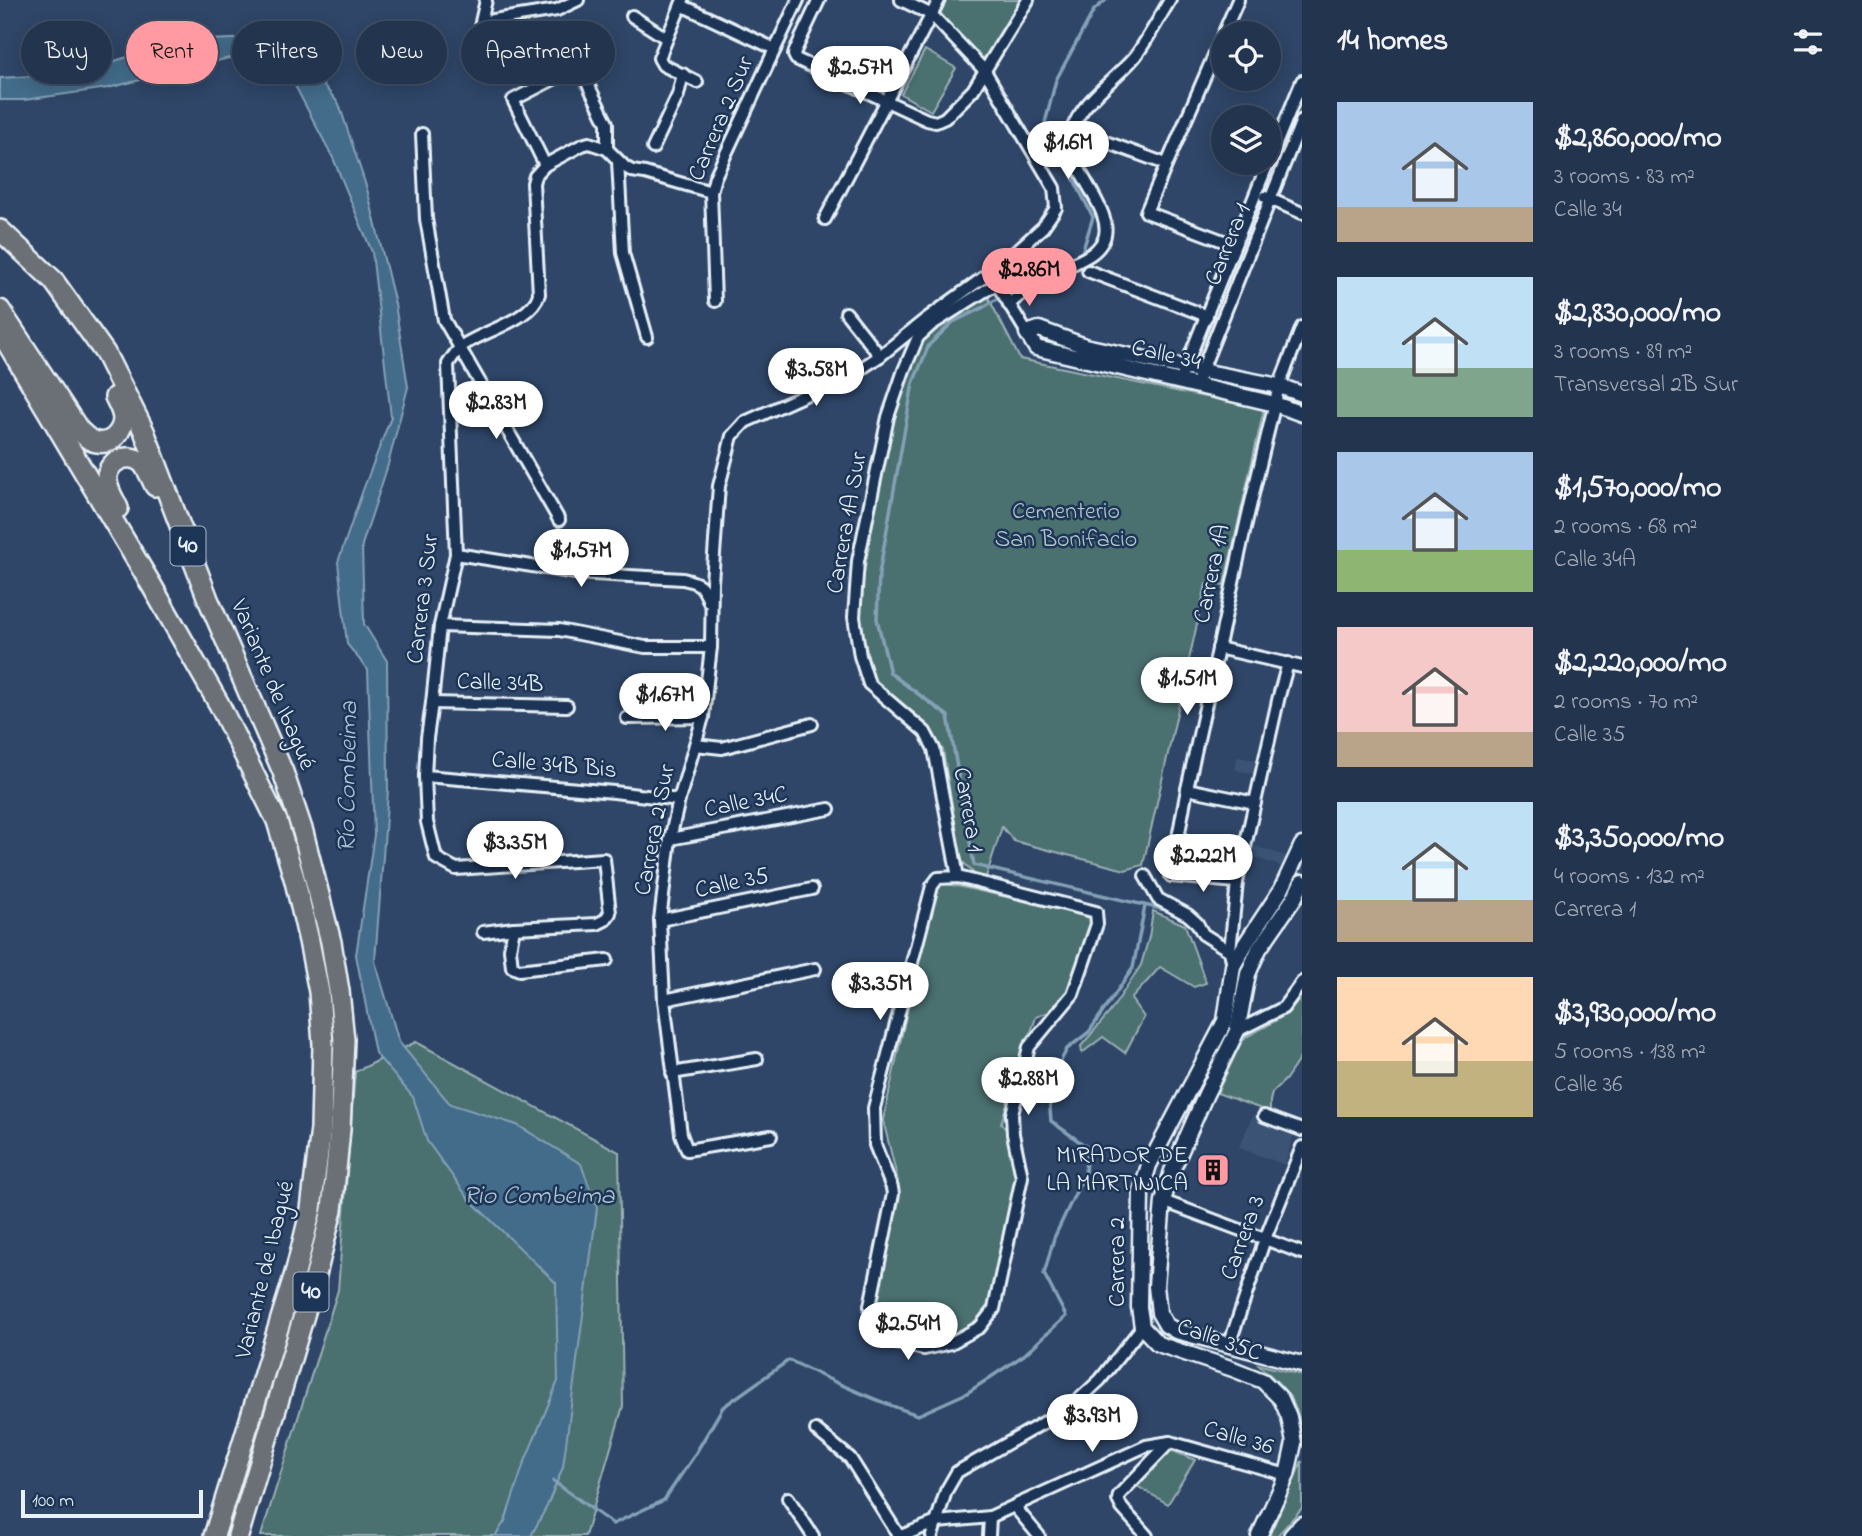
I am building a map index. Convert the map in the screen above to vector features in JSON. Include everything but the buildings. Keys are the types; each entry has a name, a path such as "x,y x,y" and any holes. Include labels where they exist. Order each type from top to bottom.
{"highway":[{"name":"Variante de Ibagué","path":"0,230 53,280 105,353 144,431 208,599 283,772 303,832 331,942 344,1040 340,1129 332,1210 316,1275 238,1536"},
{"path":"0,246 45,289 77,331 120,407 122,427 117,435 110,440 97,442 88,439 79,430 0,310"},
{"name":"Variante de Ibagué","path":"0,331 219,704 277,821 295,881 319,992 323,1044 321,1129 310,1209 296,1270 256,1407 214,1536"},
{"path":"152,586 108,486 108,471 117,461 131,458 140,462 149,473 191,555"}],"street":[{"path":"486,0 481,22 558,9 578,0"},
{"name":"Carrera 2 Sur","path":"715,301 711,192 715,177 797,0"},
{"name":"Carrera 2 Sur","path":"819,0 795,51 796,60 887,101"},
{"path":"846,313 880,356 1002,264 1043,227 1056,208 1054,188 985,71 932,15 901,0"},
{"path":"825,219 939,0"},
{"path":"887,101 928,120 945,118 973,90 1028,0"},
{"path":"1007,303 1093,253 1102,243 1105,235 1104,219 1073,155 1070,142 1073,128 1081,112 1136,55 1171,0"},
{"path":"1234,245 1146,212 1238,0"},
{"path":"697,82 663,65 659,58 682,2 775,50"},
{"path":"632,16 666,38"},
{"path":"542,167 513,100 577,61 607,124 607,149"},
{"path":"653,148 678,95 683,74"},
{"name":"Carrera 1","path":"1281,131 1302,81"},
{"name":"Carrera 1","path":"1199,378 1302,120"},
{"path":"422,134 426,219 444,320 559,520"},
{"path":"1106,142 1166,164"},
{"path":"460,348 512,320 538,300 540,294 533,193 535,176 542,167 582,145 596,144 607,149 632,171 711,192"},
{"path":"618,161 623,253 647,337"},
{"name":"Carrera 1","path":"1179,382 1263,175"},
{"path":"1256,193 1302,213"},
{"path":"1000,286 1002,264"},
{"path":"1088,271 1207,316"},
{"name":"Calle 34","path":"1000,286 1007,303 1036,348 1179,382 1199,378 1279,386 1302,394"},
{"name":"Carrera 1A Sur","path":"934,749 925,732 869,684 860,656 854,617 858,561 888,416 918,337 931,325 1000,286"},
{"name":"Carrera 1A","path":"1237,881 1171,876 1236,564 1279,386 1302,327"},
{"name":"Calle 34","path":"1027,333 1040,329 1085,346 1185,368 1199,378 1302,414"},
{"name":"Carrera 3 Sur","path":"460,348 448,364 456,554 440,626 425,776 427,822 436,858 456,869 604,859 610,913 605,920 597,924 514,928"},
{"name":"Carrera 2 Sur","path":"771,1136 687,1150 681,1134 664,1000 660,920 670,839 704,717 711,647 719,486 732,436 745,422 832,383 880,356"},
{"path":"456,554 576,573 697,582 705,590 712,610"},
{"path":"440,626 559,630 645,647 711,647"},
{"path":"1218,648 1302,667"},
{"path":"1231,958 1237,881 1288,663"},
{"name":"Calle 34B","path":"432,703 567,706"},
{"path":"627,718 704,717"},
{"path":"695,745 726,747 812,724"},
{"name":"Carrera 1","path":"934,749 958,877"},
{"name":"Calle 34B Bis","path":"425,776 679,800"},
{"path":"1187,789 1255,803"},
{"name":"Calle 34C","path":"670,839 830,808"},
{"name":"Carrera 2","path":"932,1536 946,1491 957,1472 1071,1407 1100,1380 1142,1327 1139,1307 1141,1192 1149,1165 1225,1021 1231,958 1245,943 1280,890 1302,845"},
{"path":"1145,876 1158,899 1188,915 1197,923 1203,934 1231,958"},
{"name":"Carrera 1","path":"958,877 1096,912 1097,923 1073,994 1030,1048 1026,1061 1012,1114 1013,1134 1023,1177 994,1309 980,1327 951,1343 924,1349 897,1343 877,1329 871,1320 870,1306 893,1194 875,1144 874,1108 932,886 938,878 958,877"},
{"name":"Carrera 2","path":"1177,1331 1166,1325 1159,1312 1156,1286 1163,1202 1172,1171 1237,1031 1248,974 1259,949 1295,897 1302,882"},
{"name":"Calle 35","path":"660,920 812,889"},
{"path":"483,932 514,928 510,949 512,967 519,970 607,960"},
{"path":"664,1000 815,969"},
{"path":"1237,1031 1283,1008 1302,982"},
{"path":"672,1073 757,1059"},
{"path":"1264,1116 1302,1130"},
{"name":"Carrera 3","path":"1229,1345 1265,1239 1302,1147"},
{"path":"1163,1202 1302,1253"},
{"name":"Calle 35C","path":"1142,1327 1158,1344 1234,1368 1263,1381 1280,1399 1289,1417 1294,1443 1287,1475"},
{"name":"Calle 35C","path":"1177,1331 1302,1364"},
{"path":"817,1430 850,1458 900,1536"},
{"path":"1147,1536 1122,1508 1119,1495 1170,1441"},
{"name":"Calle 36","path":"900,1536 937,1522 990,1517 1146,1446 1170,1441 1287,1475"},
{"path":"1259,1536 1287,1475"},
{"path":"788,1498 813,1536"},
{"path":"1015,1507 1039,1536"},
{"path":"989,1536 990,1517"},
{"path":"1291,1536 1302,1524"}],"shaded area":[{"path":"1237,757 1262,761 1259,775 1235,770"},
{"path":"1252,845 1286,856 1283,867 1251,856"},
{"path":"1253,1114 1294,1132 1285,1165 1239,1148"}],"green space":[{"path":"946,0 1021,0 985,64 939,16"},
{"path":"925,50 956,68 931,111 901,94"},
{"name":"Cementerio San Bonifacio","path":"987,295 1020,359 1264,409 1224,585 1206,584 1143,865 1125,870 1014,841 1002,827 985,880 976,876 961,860 943,750 928,725 874,679 858,616 892,417 913,359 922,340 933,329"},
{"path":"939,882 1089,915 1092,927 1068,992 1049,1012 1036,1017 1001,1123 1008,1132 1018,1178 989,1309 973,1323 954,1333 923,1339 902,1336 884,1328 873,1313 873,1296 898,1181 883,1120 934,889"},
{"path":"1153,911 1185,925 1206,983 1194,987 1160,967 1131,999 1144,1017 1125,1053 1103,1037 1082,1053 1081,1046 1110,1012 1141,965"},
{"path":"1302,995 1302,1055 1286,1079 1272,1093 1270,1112 1217,1093 1246,1037 1288,1013"},
{"path":"416,1042 619,1152 623,1406 585,1536 261,1536 338,1290 355,1072"},
{"path":"1257,1364 1302,1375 1302,1431 1300,1420 1287,1393"},
{"path":"1168,1449 1195,1460 1168,1504 1137,1486"},
{"path":"1302,1461 1302,1508 1277,1536 1269,1536"}],"water":[{"name":"Rio Combeima","path":"232,39 232,59 218,61 218,40"},
{"name":"Rio Combeima","path":"126,58 126,84 24,100 0,100 0,78 21,77 21,84 112,84 112,62"},
{"name":"Rio Combeima","path":"294,84 323,84 339,104 367,189 395,304 408,387 387,468 362,545 364,624 387,661 388,791 375,961 399,1042 450,1104 517,1125 581,1164 597,1208 563,1467 531,1536 495,1536 505,1521 523,1466 558,1381 556,1283 469,1199 427,1141 413,1097 375,1053 356,955 374,835 368,670 347,644 338,562 391,417 372,252 333,158"}],"waterway":[{"path":"1106,0 1094,10 1056,80 1045,123 1093,217 1082,253 953,322 929,345 913,383 879,574 877,619 890,673 948,716 974,865 1174,912"},
{"path":"553,1481 613,1524 664,1500 723,1407 789,1360 852,1390 918,1415 967,1393 1024,1355 1066,1316 1044,1274 1054,1238 1085,1173 1087,1147 1051,1121 1048,1086 1067,1049 1089,1032 1133,968 1145,906"}],"place":[{"name":"MIRADOR DE LA MARTINICA","path":"1213,1170"}],"water label":[{"name":"Río Combeima","path":"349,777"}]}
